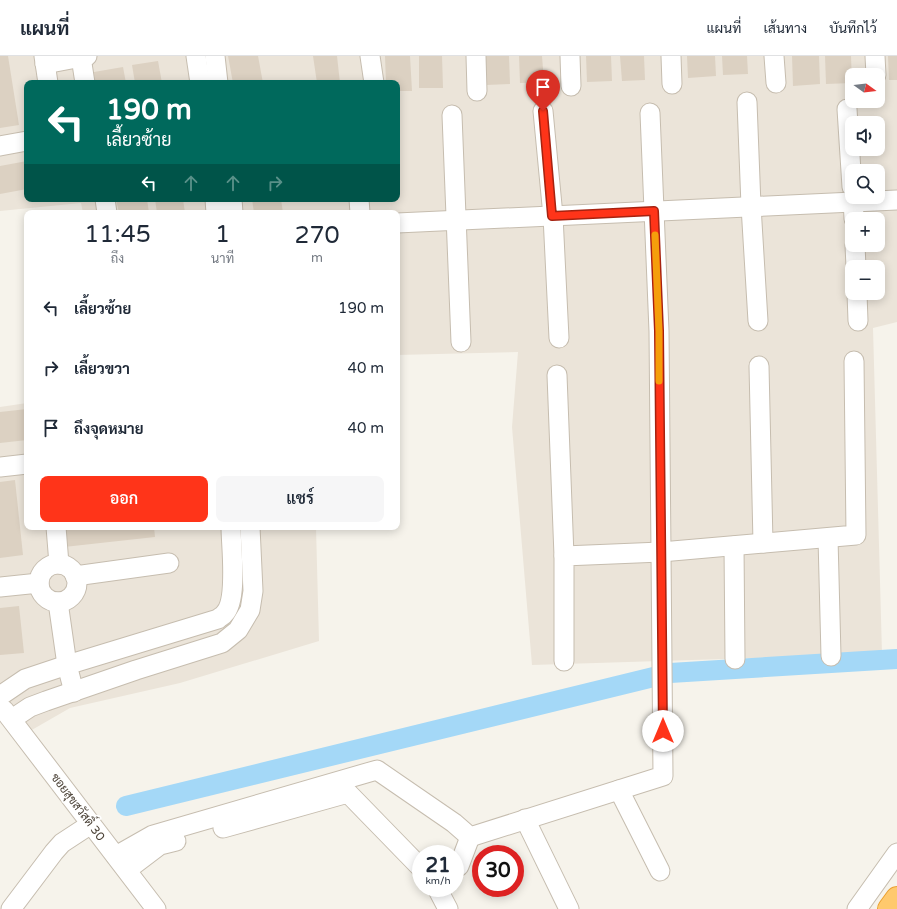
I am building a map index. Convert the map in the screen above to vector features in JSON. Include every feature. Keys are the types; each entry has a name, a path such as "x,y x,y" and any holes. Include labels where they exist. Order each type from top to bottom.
{"highway":[{"path":"889,909 897,898"}],"street":[{"path":"196,56 200,80"},
{"path":"215,56 218,80"},
{"path":"370,56 374,80"},
{"path":"476,56 477,91"},
{"path":"570,56 571,86"},
{"path":"671,56 672,84"},
{"path":"774,56 776,83"},
{"path":"875,56 876,68"},
{"path":"48,80 45,60 84,57 85,80"},
{"path":"747,102 751,206 758,321"},
{"path":"847,108 851,164"},
{"path":"543,111 552,216 559,338"},
{"path":"470,836 663,776 659,331 650,113"},
{"path":"452,115 461,342"},
{"path":"0,146 24,142"},
{"path":"885,200 897,200"},
{"path":"400,223 845,201"},
{"path":"857,300 858,321"},
{"path":"564,556 661,552 856,535 854,362"},
{"path":"759,366 763,543"},
{"path":"557,375 564,556 564,661"},
{"path":"0,467 24,464"},
{"path":"56,530 59,564"},
{"path":"0,696 26,679 218,619 226,613 232,600 233,583 230,530"},
{"path":"6,712 30,707 136,670 222,643 238,630 250,610 253,591 250,530"},
{"path":"828,538 831,656"},
{"path":"734,546 735,660"},
{"path":"75,576 169,563"},
{"path":"59,564 72,570 77,583 71,596 58,602 51,601 44,596 40,590 39,583 41,575 45,569 52,565 59,564"},
{"path":"0,587 39,583"},
{"path":"58,602 67,665 74,692"},
{"name":"ซอยสุขสวัสดิ์ 30","path":"6,712 156,909"},
{"path":"121,863 153,835 377,770 454,823 470,836"},
{"path":"619,790 660,871"},
{"path":"121,863 160,845 348,793 412,859"},
{"path":"525,819 569,909"},
{"path":"11,909 62,843 91,824"},
{"path":"464,854 470,836"},
{"path":"857,909 897,852"},
{"path":"442,897 448,909"}],"shaded area":[{"path":"0,56 897,56 897,322 873,328 882,654 532,665 512,427 518,352 400,355 400,210 82,210 81,203 0,211"},
{"path":"24,403 24,530 316,530 319,641 180,683 70,708 30,731 0,694 0,407"}],"building":[{"path":"0,56 8,56 19,125 0,128"},
{"path":"228,56 258,56 262,80 232,80"},
{"path":"313,56 337,56 340,80 317,80"},
{"path":"385,56 410,56 412,91 400,91 400,80 386,80"},
{"path":"419,56 442,56 443,88 419,88"},
{"path":"484,56 509,56 510,84 486,85"},
{"path":"519,56 542,56 544,82 520,83"},
{"path":"586,56 611,56 612,81 587,82"},
{"path":"620,56 644,56 645,80 622,81"},
{"path":"687,56 715,56 716,76 688,78"},
{"path":"722,56 747,56 748,74 723,75"},
{"path":"792,56 819,56 820,84 793,86"},
{"path":"825,56 851,56 851,68 845,68 845,83 826,84"},
{"path":"888,56 897,56 897,80 889,80"},
{"path":"158,61 161,80 134,80 132,65"},
{"path":"123,67 125,80 95,80 94,72"},
{"path":"24,162 24,190 0,194 0,166"},
{"path":"117,202 147,202 149,210 118,210"},
{"path":"155,202 183,202 185,210 157,210"},
{"path":"252,202 281,202 283,210 254,210"},
{"path":"24,409 24,440 0,443 0,412"},
{"path":"15,480 23,555 0,558 0,482"},
{"path":"62,530 154,530 155,537 64,547"},
{"path":"19,606 24,653 0,655 0,608"}],"waterway":[{"path":"126,806 670,673 897,659"}],"slow traffic":[{"path":"655,235 659,331 659,381"}],"route":[{"path":"543,111 552,216 654,211 659,331 663,731"}]}
